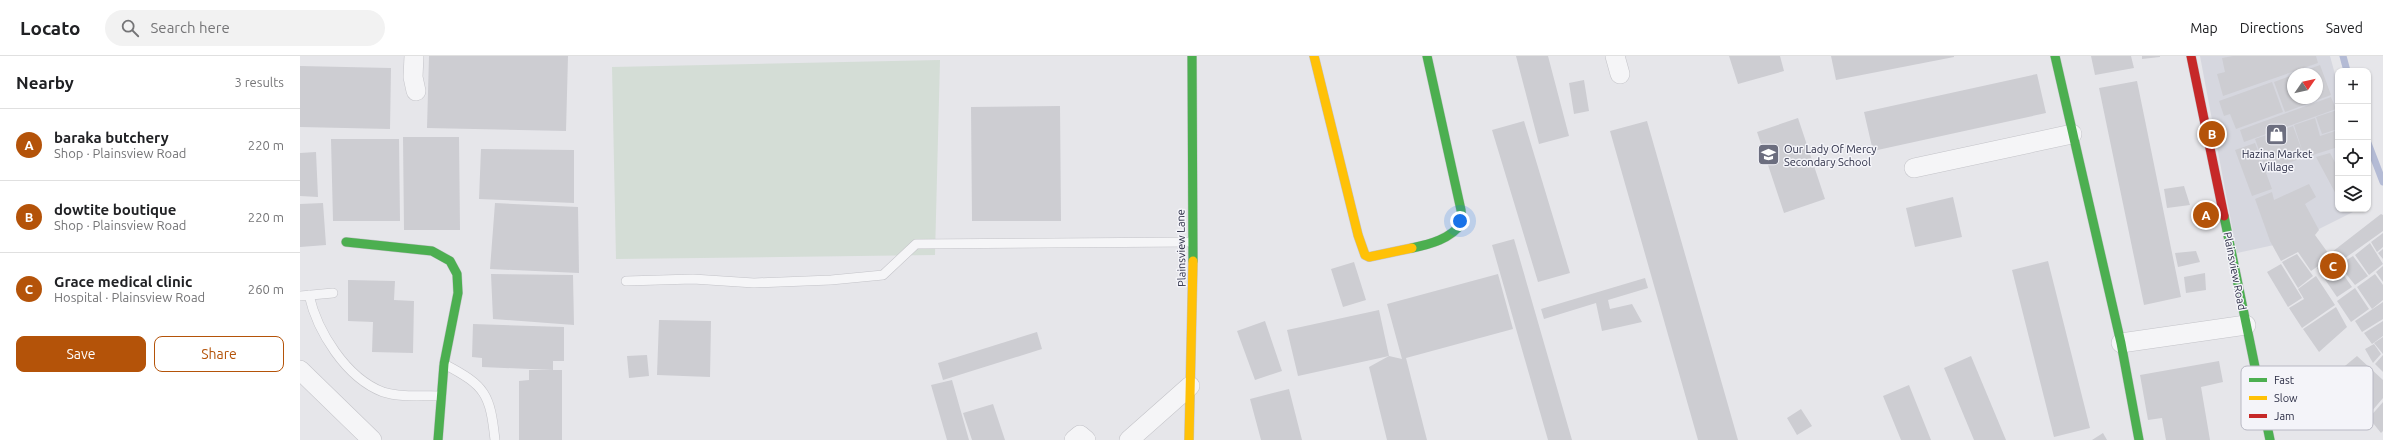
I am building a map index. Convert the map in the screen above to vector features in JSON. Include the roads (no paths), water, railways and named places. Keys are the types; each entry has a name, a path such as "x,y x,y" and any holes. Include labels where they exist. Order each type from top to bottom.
{"street":[{"path":"414,56 413,77 416,91"},
{"name":"Plainsview Lane","path":"1189,440 1193,313 1192,56"},
{"path":"1314,56 1358,235 1365,255 1370,257 1439,241 1453,234 1462,223 1461,210 1427,56"},
{"path":"2055,56 2121,343 2140,440"},
{"name":"Plainsview Road","path":"2191,56 2255,366"},
{"path":"1914,168 2072,134"},
{"path":"346,242 432,251 450,261 457,274 458,293 444,364 438,440"},
{"path":"2121,343 2246,325"},
{"path":"300,370 372,440"},
{"path":"1129,440 1190,386"},
{"name":"Plainsview Road","path":"2268,430 2270,440"},
{"path":"1074,440 1080,435 1086,440"}],"lane":[{"path":"626,281 693,280 754,283 831,280 883,275 916,244 1192,242"},
{"path":"333,293 304,295 326,338 340,357 371,386 384,392 442,396"},
{"path":"444,364 467,376 484,392 491,406 495,440"}],"waterway":[{"path":"2343,56 2346,68"},
{"path":"2371,151 2383,182"}],"place":[{"name":"dowtite boutique","path":"2212,134"},
{"name":"Hazina Market Village","path":"2277,134"},
{"name":"Our Lady Of Mercy Secondary School","path":"1768,155"},
{"name":"baraka butchery","path":"2206,215"},
{"name":"Grace medical clinic","path":"2333,266"}]}
